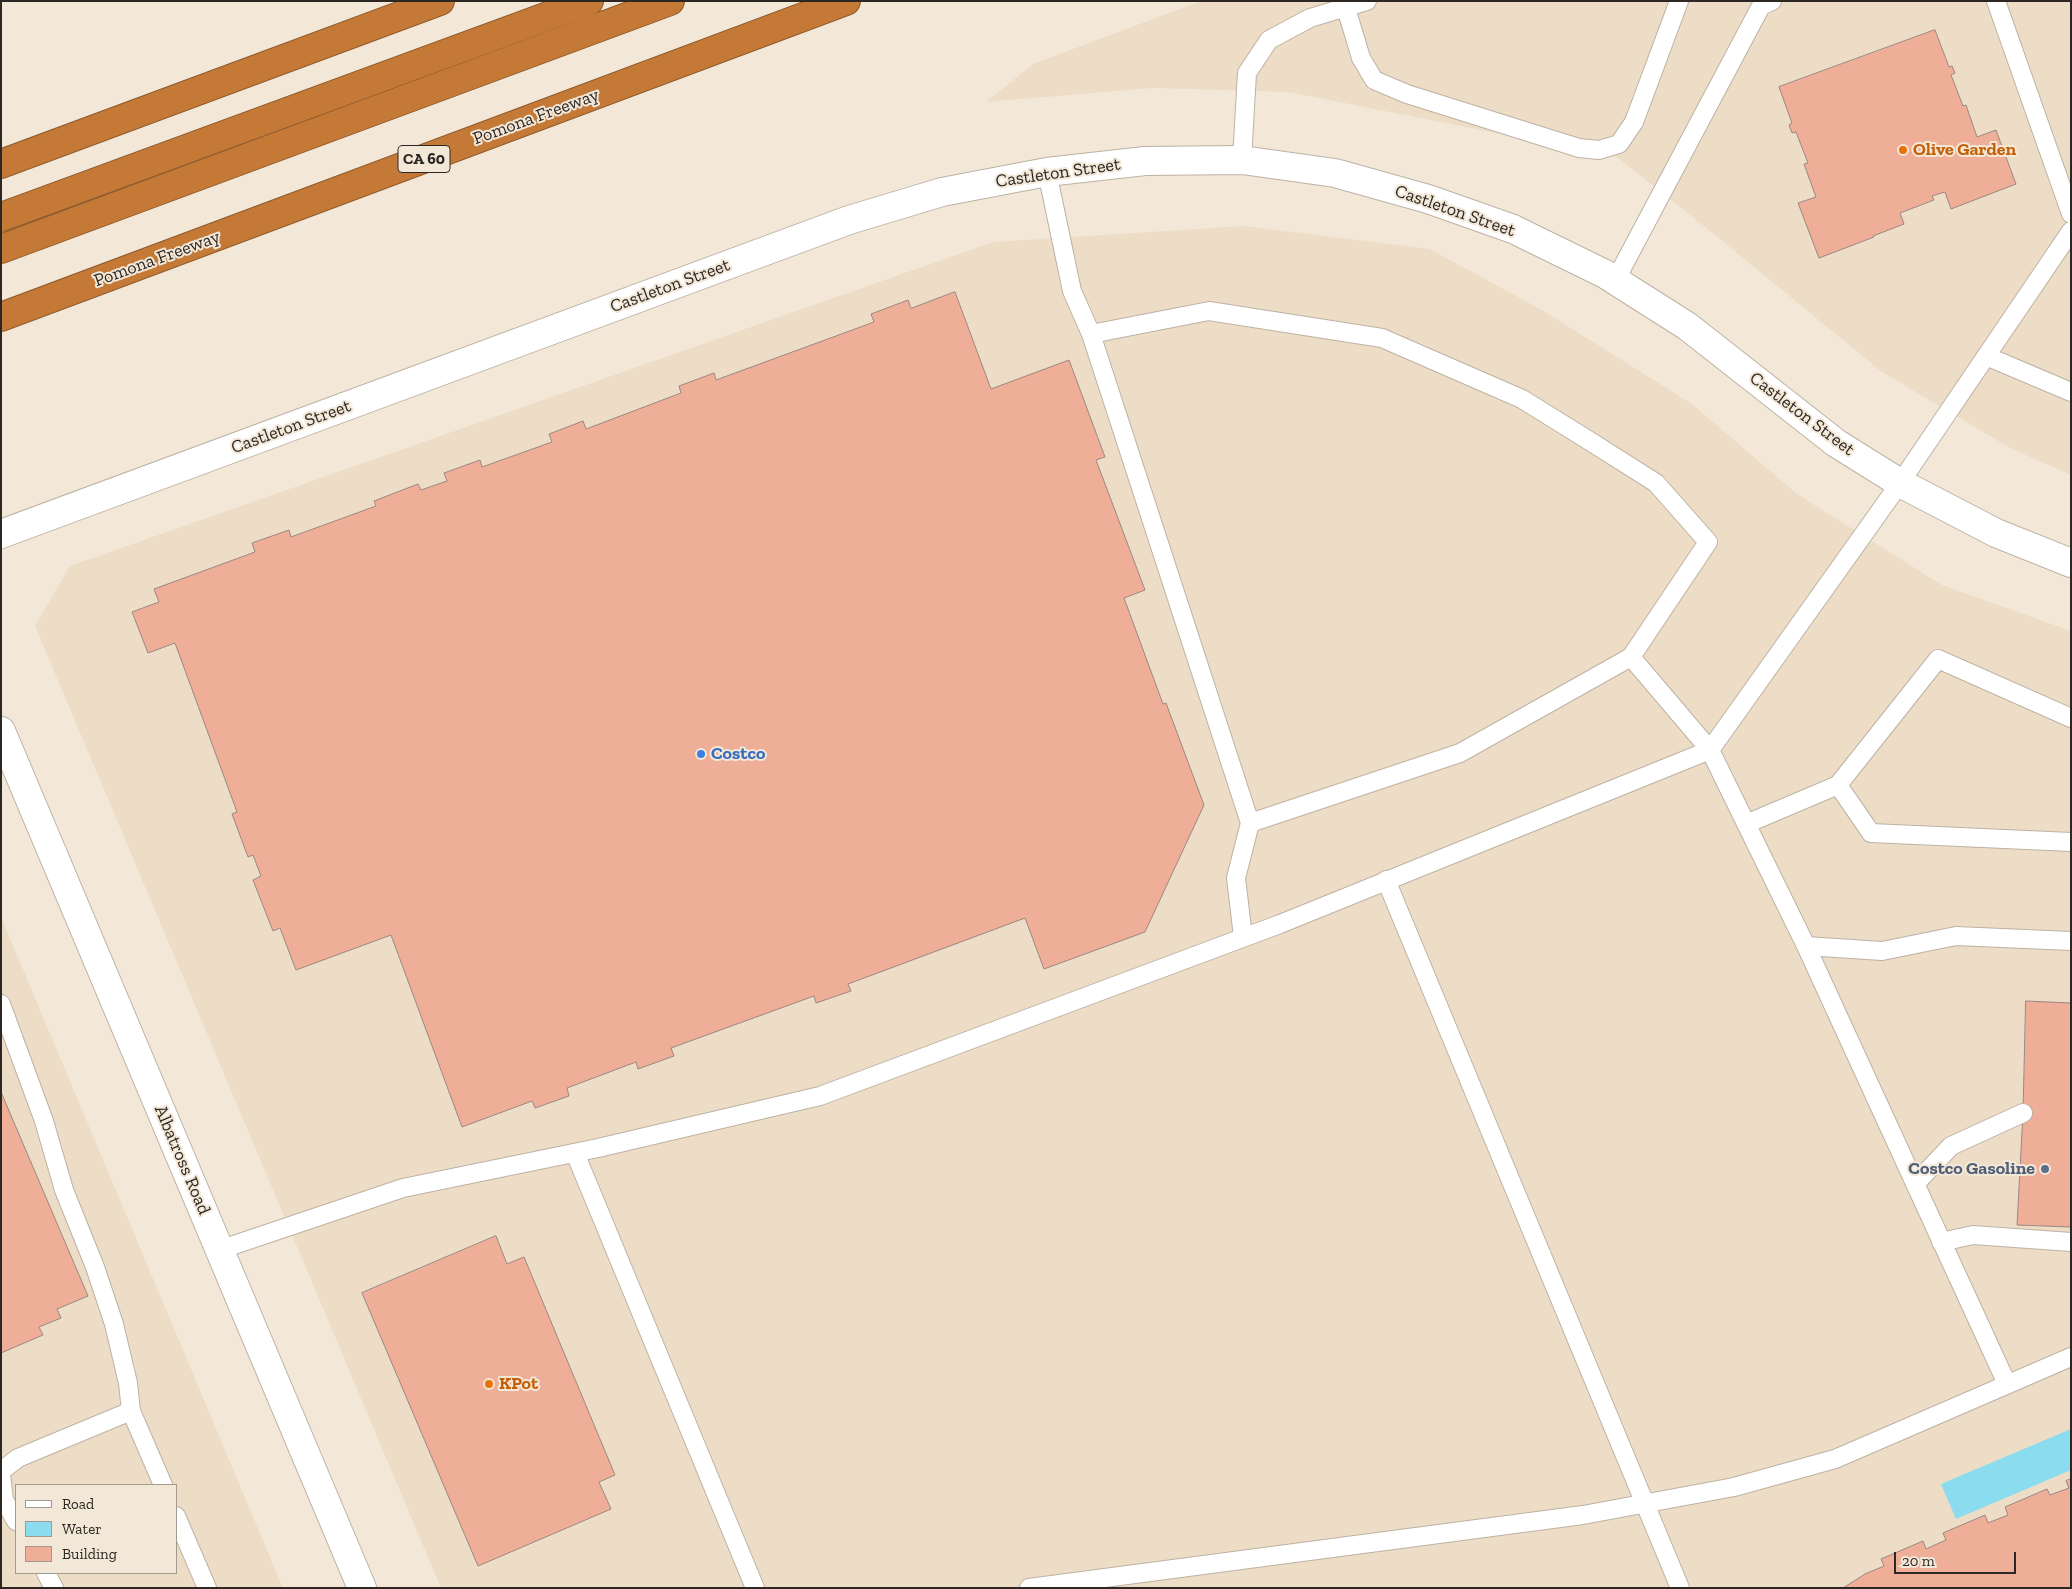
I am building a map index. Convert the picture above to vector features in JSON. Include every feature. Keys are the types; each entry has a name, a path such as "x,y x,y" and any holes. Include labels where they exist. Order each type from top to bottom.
{"highway":[{"path":"1,164 440,1"},
{"path":"1,217 589,1"},
{"path":"1,249 670,1"},
{"name":"Pomona Freeway","path":"1,316 846,1"}],"street":[{"name":"Castleton Street","path":"1,534 849,220 942,192 1047,172 1145,161 1242,160 1335,173 1428,199 1513,229 1615,280 1687,326 1836,443 1900,482 1996,533 2071,563"},
{"name":"Albatross Road","path":"1,732 362,1588"}],"lane":[{"path":"1242,160 1247,73 1269,40 1310,18 1367,1"},
{"path":"1346,8 1361,58 1374,80 1407,94 1579,148 1599,150 1619,144 1634,122 1679,1"},
{"path":"1615,280 1761,6 1772,1"},
{"path":"1996,1 2071,214"},
{"path":"1047,172 1072,291 1091,334 1250,823 1236,878 1242,937"},
{"path":"220,1250 403,1188 575,1153 820,1096 1242,937 1710,750 1900,482 2071,231"},
{"path":"1091,334 1209,311 1382,338 1522,399 1656,483 1708,542 1631,658 1460,753 1250,823"},
{"path":"1986,356 2071,392"},
{"path":"1631,658 1710,750 1806,946 2007,1384"},
{"path":"1746,824 1838,785 1938,659 2071,718"},
{"path":"1838,785 1871,832 2071,842"},
{"path":"1386,880 1680,1588"},
{"path":"1806,946 1882,950 1956,936 2071,941"},
{"path":"1,1004 44,1122 64,1190 95,1267 114,1324 128,1383 131,1411 163,1484"},
{"path":"1915,1184 1951,1146 2023,1113"},
{"path":"575,1153 755,1588"},
{"path":"1941,1242 1973,1235 2071,1242"},
{"path":"1029,1588 1574,1516 1734,1487 1835,1459 2071,1357"},
{"path":"15,1519 4,1500 1,1472 18,1458 131,1411"},
{"path":"178,1521 207,1588"},
{"path":"47,1574 54,1588"}],"shaded area":[{"path":"1201,1 2071,1 2071,475 2012,449 1882,372 1617,157 1289,92 1153,88 986,102 1033,64"},
{"path":"1244,226 1430,249 1542,310 1692,404 1797,494 1942,585 2071,631 2071,1588 441,1588 35,626 70,566 993,242"},
{"path":"1,917 283,1588 1,1588"}],"water":[{"path":"2071,1429 2071,1470 1956,1519 1941,1484"}],"building":[{"name":"Olive Garden","path":"1935,30 1949,67 1952,66 1955,73 1951,75 1963,106 1966,105 1977,137 1996,130 2016,184 1951,209 1945,192 1932,196 1934,200 1900,213 1904,224 1819,258 1798,203 1816,197 1804,164 1808,163 1796,132 1792,133 1789,125 1792,123 1779,87"},
{"name":"Costco","path":"955,292 991,389 1069,360 1105,457 1096,460 1145,590 1124,598 1163,704 1166,703 1204,805 1145,932 1044,969 1025,918 848,984 851,991 816,1003 814,996 671,1048 674,1056 638,1069 636,1062 567,1088 569,1096 535,1108 532,1101 462,1127 391,935 296,970 280,928 273,931 253,880 261,876 253,855 248,857 232,814 237,812 175,643 148,653 132,612 159,602 154,589 255,552 252,543 289,530 291,537 376,506 374,501 418,484 421,490 447,481 444,473 480,460 482,467 552,442 549,434 583,421 586,429 681,393 679,386 714,373 716,380 874,322 871,314 908,300 911,308"},
{"name":"Costco Gasoline","path":"2026,1001 2071,1003 2071,1227 2017,1225"},
{"path":"1,1092 88,1296 57,1309 61,1318 39,1327 43,1335 1,1353"},
{"name":"KPot","path":"496,1236 507,1264 524,1257 615,1475 599,1482 611,1509 478,1566 362,1293"},
{"path":"2071,1479 2071,1588 1843,1588 1865,1574 1884,1566 1881,1559 1923,1541 1926,1549 1946,1540 1943,1533 1985,1515 1988,1523 2008,1515 2005,1507 2047,1489 2050,1495 2069,1488 2066,1481"}],"place":[{"name":"Olive Garden","path":"1903,150"},
{"name":"Costco","path":"701,754"},
{"name":"Costco Gasoline","path":"2045,1169"},
{"name":"KPot","path":"489,1384"}]}
